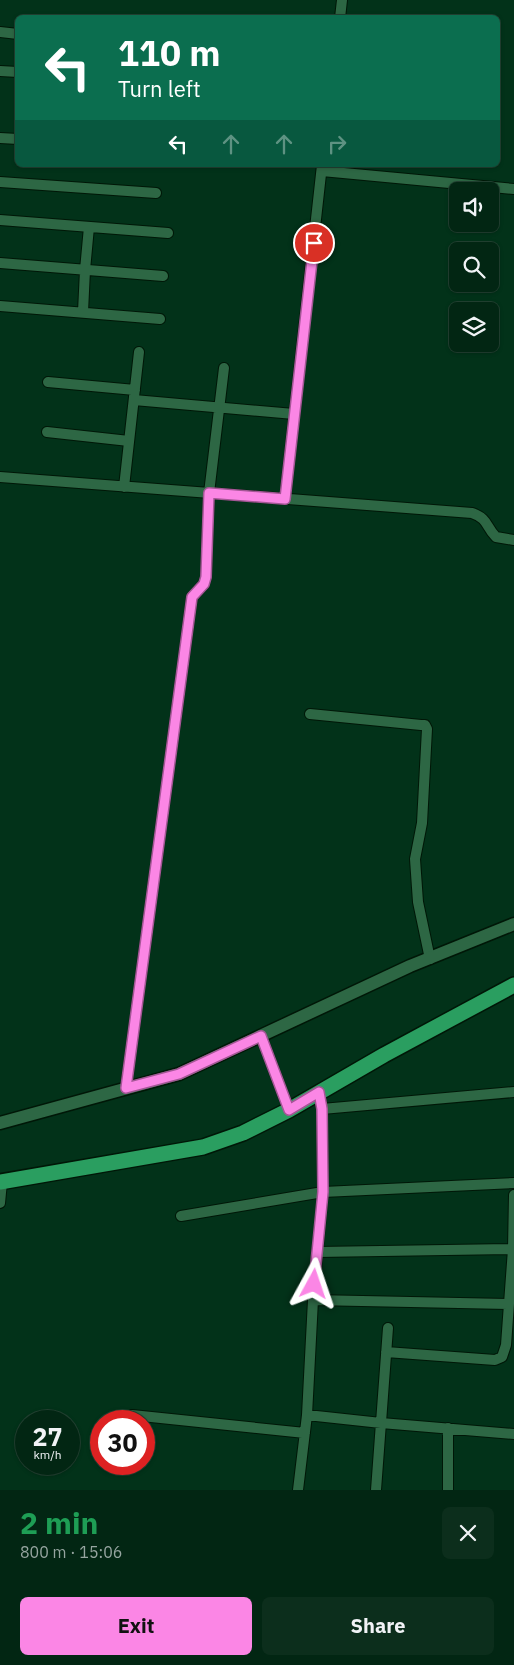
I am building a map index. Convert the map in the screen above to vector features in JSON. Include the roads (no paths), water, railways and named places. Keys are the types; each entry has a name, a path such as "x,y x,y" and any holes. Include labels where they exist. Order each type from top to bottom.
{"highway":[{"path":"1,1182 203,1147 243,1133 289,1110 514,986"}],"street":[{"path":"340,15 342,0"},
{"path":"0,32 15,34"},
{"path":"0,70 15,72"},
{"path":"0,138 15,139"},
{"path":"285,499 322,168 514,189"},
{"path":"0,182 156,193"},
{"path":"0,220 168,233"},
{"path":"83,312 89,227"},
{"path":"0,263 164,276"},
{"path":"0,306 160,318"},
{"path":"124,487 139,352"},
{"path":"126,1088 192,597 204,584 206,577 209,493 224,368"},
{"path":"48,382 220,407 294,414"},
{"path":"47,432 129,441"},
{"path":"0,477 472,512 486,521 496,537 514,540"},
{"path":"310,714 421,724 427,728 422,823 416,859 418,902 430,958"},
{"path":"0,1123 179,1074 430,958 514,924"},
{"path":"261,1036 289,1110"},
{"path":"298,1490 307,1415 313,1300 323,1192 322,1109 319,1092"},
{"path":"322,1109 514,1092"},
{"path":"0,1203 1,1182"},
{"path":"181,1216 323,1192 514,1183"},
{"path":"386,1352 502,1358 506,1345 508,1304 512,1282 514,1195"},
{"path":"317,1252 513,1248"},
{"path":"313,1300 508,1304"},
{"path":"376,1490 388,1328"},
{"path":"307,1415 381,1424 514,1434"},
{"path":"155,1417 305,1433"},
{"path":"448,1428 448,1490"}]}
